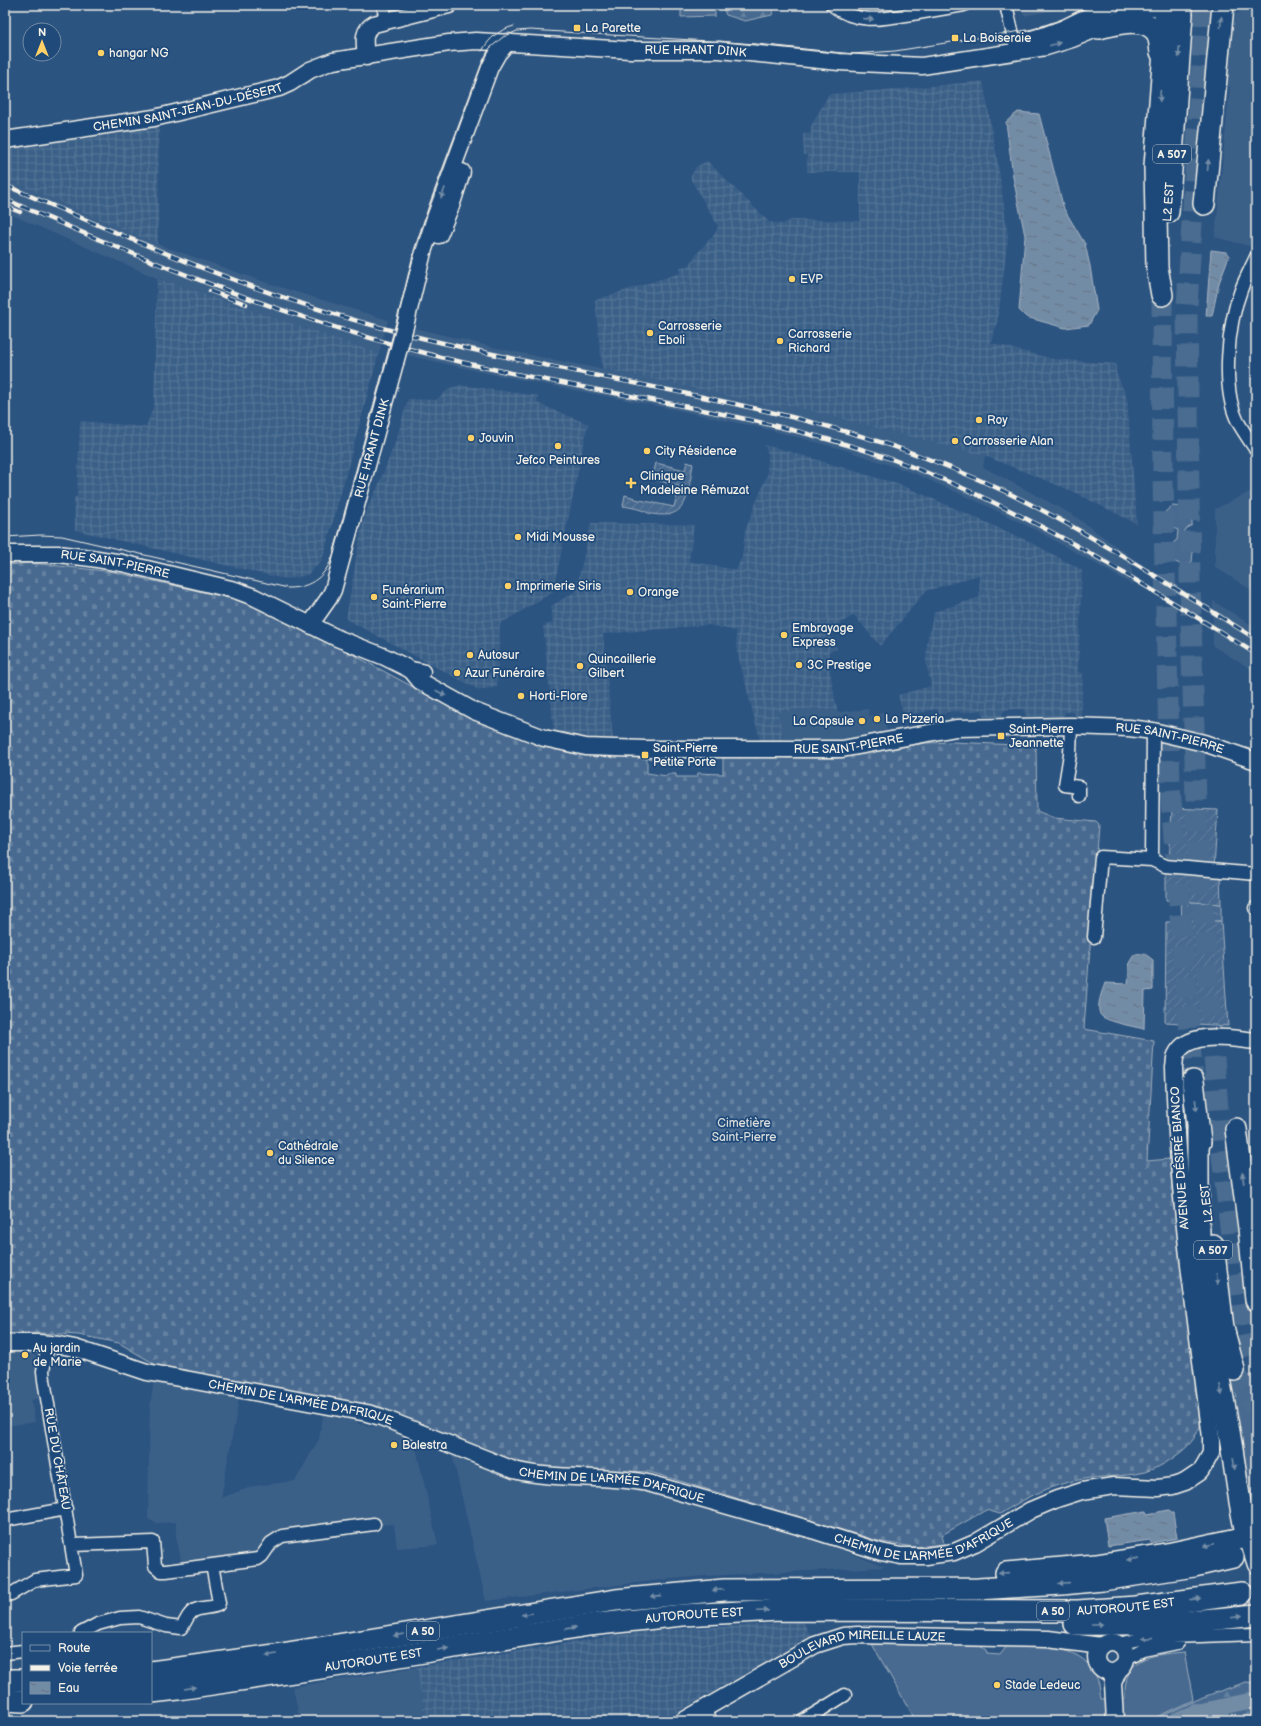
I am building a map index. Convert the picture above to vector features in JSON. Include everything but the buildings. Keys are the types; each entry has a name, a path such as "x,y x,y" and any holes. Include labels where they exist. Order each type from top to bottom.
{"highway":[{"path":"1204,204 1223,5"},
{"path":"1162,57 1169,7"},
{"name":"L2 EST","path":"1162,57 1155,166 1156,267 1162,295 1169,7"},
{"path":"1099,28 1124,23 1144,24 1152,28 1157,34 1162,57"},
{"name":"L2 EST","path":"1193,1081 1223,1328 1234,1370"},
{"path":"785,1588 1096,1565 1172,1553 1251,1535 1241,1513 1228,1425 1213,1354 1204,1298 1201,1274 1198,1129"},
{"path":"1236,1129 1249,1228 1256,1300"},
{"name":"AUTOROUTE EST","path":"152,1672 276,1655 616,1600 716,1590 785,1588 978,1589 1062,1584 1102,1580 1194,1566 1232,1557"},
{"name":"AUTOROUTE EST","path":"152,1692 375,1660 589,1625 682,1615 780,1610 1078,1611 1136,1607 1242,1593"},
{"path":"862,1610 1030,1622 1098,1624 1223,1619 1256,1615"},
{"path":"5,1680 22,1680"},
{"path":"5,1700 22,1700"}],"street":[{"path":"383,5 385,21"},
{"path":"382,54 375,44 374,34 378,25 410,10 449,5"},
{"path":"832,5 854,17 873,20 964,5"},
{"path":"1006,5 1016,48"},
{"path":"1016,48 1034,39 1064,28 1112,5"},
{"path":"1016,48 1065,41 1144,9 1169,7"},
{"path":"366,57 365,32 369,26 385,21"},
{"name":"CHEMIN SAINT-JEAN-DU-DÉSERT","path":"5,140 154,118 184,112 279,88 310,70 332,61 455,43 476,41 508,42"},
{"name":"RUE HRANT DINK","path":"360,647 351,639 335,629 331,624 328,610 329,598 341,563 412,298 452,203 508,42 630,50 719,50 839,62 922,66 1016,48"},
{"path":"1255,260 1241,291 1235,311 1230,343 1229,373 1232,402 1238,421 1256,450"},
{"name":"RUE SAINT-PIERRE","path":"6,554 52,554 91,558 122,563 222,586 254,597 313,621 337,638 411,670 420,682 474,711 489,715 525,731 559,742 599,749 842,749 956,728 1071,726 1129,728 1154,731 1204,743 1256,761"},
{"name":"RUE HRANT DINK","path":"313,621 329,598"},
{"path":"1071,726 1065,754 1062,784 1079,787 1078,796"},
{"path":"1152,860 1154,731"},
{"path":"1094,937 1101,856 1152,860 1165,866 1256,874"},
{"name":"AVENUE DÉSIRÉ BIANCO","path":"1206,1464 1211,1453 1211,1437 1190,1284 1179,1154 1174,1067 1176,1055 1183,1046 1196,1039 1206,1037 1256,1041"},
{"name":"CHEMIN DE L'ARMÉE D'AFRIQUE","path":"5,1343 48,1344 75,1348 147,1372 367,1413 381,1417 514,1470 534,1475 626,1480 648,1483 808,1529 881,1552 901,1556 926,1556 954,1552 986,1538 1031,1510 1057,1498 1082,1491 1114,1486 1158,1488 1173,1486 1186,1482 1200,1472 1206,1464"},
{"name":"RUE DU CHÂTEAU","path":"5,1595 11,1594 35,1580 76,1575 73,1545 44,1380 43,1371 48,1344"},
{"path":"5,1520 66,1509"},
{"path":"73,1545 151,1542 154,1544 155,1566 161,1571 258,1559 262,1556 271,1543 287,1534 374,1524"},
{"path":"1251,1535 1256,1565"},
{"path":"83,1632 98,1624 120,1618 139,1617 166,1626 181,1628 188,1615 194,1610 218,1606 219,1603 212,1565"},
{"path":"1118,1644 1144,1638 1256,1634"},
{"name":"BOULEVARD MIREILLE LAUZE","path":"683,1721 707,1715 815,1645 843,1636 858,1635 1048,1639 1101,1646 1106,1643 1118,1644"},
{"name":"BOULEVARD MIREILLE LAUZE","path":"1058,1641 1112,1674"},
{"path":"1112,1674 1143,1650 1171,1644 1256,1642"},
{"path":"1112,1674 1125,1653 1118,1644"},
{"path":"1101,1646 1096,1654 1112,1674 1115,1721"},
{"path":"5,1653 22,1651"},
{"path":"803,1721 845,1695"}],"shaded area":[{"path":"1022,5 1064,5 1054,10 1024,16"},
{"path":"1242,11 1256,11 1256,232 1249,246 1215,237 1230,87 1226,82 1232,16"},
{"path":"983,81 999,170 1008,237 998,319 991,343 1053,359 1116,364 1116,372 1127,398 1137,524 1072,491 985,456 784,404 780,408 602,369 595,300 680,273 680,267 690,265 694,257 716,232 718,226 690,178 696,167 707,161 769,222 782,224 791,220 860,221 860,172 807,172 807,155 804,155 803,134 811,133 811,126 829,94"},
{"path":"159,124 157,244 5,179 5,146 72,136 78,140 90,138 94,133"},
{"path":"5,179 157,244 270,284 388,320 379,353 157,278 5,212"},
{"path":"157,278 379,353 325,551 321,562 307,575 288,579 276,577 75,530 74,497 77,497 80,421 146,427 154,404"},
{"path":"415,328 501,349 680,385 780,408 784,404 985,456 983,467 1073,515 1131,557 1133,585 1041,533 983,504 913,473 842,449 766,429 486,373 407,355"},
{"path":"461,385 538,396 537,403 588,424 553,592 500,624 497,687 479,690 346,619 361,530 368,507 379,484 396,440 408,399 436,400 450,388"},
{"path":"764,445 904,486 1028,541 1082,570 1078,672 1083,673 1081,716 1076,716 1073,712 1065,712 1063,717 1026,716 1023,709 1004,710 1001,717 983,717 982,710 960,713 959,711 947,712 940,715 937,709 904,716 898,695 931,686 926,661 927,642 934,612 980,597 979,575 926,591 880,646 854,615 827,631 837,649 828,652 830,659 828,660 837,710 819,710 819,708 778,712 784,740 760,740 737,651 736,631 709,625 603,634 613,739 587,739 554,732 543,626 553,623 551,606 576,591 591,523 694,525 689,561 736,570 742,557 745,531 767,475 768,454"},
{"path":"1256,489 1256,593 1215,567 1215,509"},
{"path":"1213,601 1256,628 1256,672 1213,646"},
{"path":"819,708 820,710 837,710 837,712 868,709 869,716 883,713 887,731 840,740 784,740 778,712"},
{"path":"5,1352 36,1352 35,1356 37,1356 44,1397 31,1400 35,1422 5,1426"},
{"path":"154,1379 239,1398 221,1498 254,1486 295,1481 319,1439 324,1411 351,1417 359,1424 373,1427 375,1425 384,1427 414,1439 438,1545 397,1548 394,1524 378,1525 378,1519 299,1530 282,1527 264,1541 257,1555 247,1556 243,1553 238,1554 235,1559 196,1562 193,1559 189,1559 186,1564 182,1564 176,1536 176,1522 156,1523 148,1519 150,1408"},
{"path":"452,1454 521,1480 560,1485 625,1485 661,1494 809,1537 885,1567 705,1576 659,1580 486,1601"},
{"path":"803,1622 811,1636 662,1721 425,1721 417,1667 645,1631"},
{"path":"417,1667 425,1721 300,1721 293,1687"}],"green space":[{"path":"681,5 715,5 715,16 681,17"},
{"path":"722,5 775,5 772,15 745,21 726,15"},
{"path":"687,462 693,464 688,494 685,502 674,513 664,515 651,514 639,509 623,506 625,495 635,499 674,507 679,486 652,479 656,463 685,470"},
{"path":"1172,506 1184,507 1192,516 1192,525 1185,530 1183,542 1191,546 1193,552 1192,562 1189,563 1178,563 1170,557 1171,548 1177,540 1178,530 1173,528 1165,512"},
{"name":"Cimetière Saint-Pierre","path":"32,563 114,572 251,603 268,609 456,710 522,738 571,753 603,756 647,757 647,773 667,776 667,774 676,774 676,777 697,777 698,773 723,774 723,757 838,758 925,743 953,742 1036,746 1037,811 1054,818 1096,822 1099,825 1084,1029 1154,1041 1147,1161 1169,1159 1185,1298 1203,1415 1197,1433 1191,1443 1172,1459 1153,1469 1136,1474 1087,1478 1057,1485 1027,1498 1000,1514 986,1510 942,1535 944,1544 914,1547 882,1542 650,1472 552,1468 512,1461 382,1408 158,1366 119,1343 79,1335 40,1333 5,1334 5,565"},
{"path":"1172,808 1218,810 1214,867 1169,864"},
{"path":"1166,870 1220,872 1221,904 1166,900"},
{"path":"1181,901 1221,904 1221,921 1182,922"},
{"path":"1221,921 1228,1026 1165,1022 1166,922"},
{"path":"1256,1373 1256,1525 1254,1524 1230,1400 1237,1397 1232,1383"},
{"name":"Stade Ledeuc","path":"872,1644 977,1644 986,1650 987,1654 1000,1655 1007,1646 1033,1646 1060,1649 1072,1653 1083,1660 1092,1669 1098,1681 1101,1699 1125,1698 1126,1684 1129,1674 1134,1666 1141,1660 1160,1655 1184,1652 1193,1700 1148,1721 916,1721"},
{"path":"1246,1682 1256,1683 1256,1721 1151,1721 1203,1697"}],"water":[{"path":"1018,112 1039,114 1064,209 1085,244 1097,310 1089,325 1065,328 1026,317 1019,310 1025,236 1013,177 1006,122"},
{"path":"1211,250 1226,252 1229,256 1219,283 1212,316 1206,316"},
{"path":"1136,954 1145,954 1153,960 1153,990 1145,991 1144,1029 1102,1017 1099,1010 1100,998 1105,983 1128,984 1131,959"},
{"path":"1169,1510 1173,1513 1177,1538 1151,1543 1150,1540 1108,1546 1104,1518 1146,1511 1147,1514"}],"waterway":[{"path":"1176,1721 1192,1714 1256,1700"}],"tunnel":[{"path":"1205,5 1187,307 1190,583 1197,837 1221,1147 1235,1269 1249,1342 1256,1362"},
{"path":"1162,295 1163,480 1170,787 1193,1081"},
{"path":"1234,1370 1256,1410"}],"tram line":[{"path":"5,537 41,535 62,536 288,588 304,586 322,575 333,555 414,256 427,215 484,59 489,49 503,37 517,31 530,30 757,44 852,54 895,51 1040,28 1061,20 1089,5"},
{"path":"482,51 495,35 514,26"}],"railway":[{"path":"5,185 210,271 315,308 368,324 491,354 698,396 777,414 856,434 907,451 982,481 1038,508 1133,562 1256,639"},
{"path":"5,199 178,272 236,294 353,333 474,365 700,409 773,425 814,435 894,460 942,479 1035,523 1124,573 1256,654"},
{"path":"5,206 20,212"},
{"path":"210,291 246,304"}],"place":[{"name":"La Parette","path":"577,28"},
{"name":"La Boiseraie","path":"955,38"},
{"name":"hangar NG","path":"101,53"},
{"name":"EVP","path":"792,279"},
{"name":"Carrosserie Eboli","path":"650,333"},
{"name":"Carrosserie Richard","path":"780,341"},
{"name":"Roy","path":"979,420"},
{"name":"Jouvin","path":"471,438"},
{"name":"Carrosserie Alan","path":"955,441"},
{"name":"Jefco Peintures","path":"558,446"},
{"name":"City Résidence","path":"647,451"},
{"name":"Clinique Madeleine Rémuzat","path":"631,483"},
{"name":"Midi Mousse","path":"518,537"},
{"name":"Imprimerie Siris","path":"508,586"},
{"name":"Orange","path":"630,592"},
{"name":"Funérarium Saint-Pierre","path":"374,597"},
{"name":"Embrayage Express","path":"784,635"},
{"name":"Autosur","path":"470,655"},
{"name":"3C Prestige","path":"799,665"},
{"name":"Quincaillerie Gilbert","path":"580,666"},
{"name":"Azur Funéraire","path":"457,673"},
{"name":"Horti-Flore","path":"521,696"},
{"name":"La Pizzeria","path":"877,719"},
{"name":"La Capsule","path":"862,721"},
{"name":"Saint-Pierre Jeannette","path":"1001,736"},
{"name":"Saint-Pierre Petite Porte","path":"645,755"},
{"name":"Cathédrale du Silence","path":"270,1153"},
{"name":"Au jardin de Marie","path":"25,1355"},
{"name":"Balestra","path":"394,1445"},
{"name":"Stade Ledeuc","path":"997,1685"}]}
